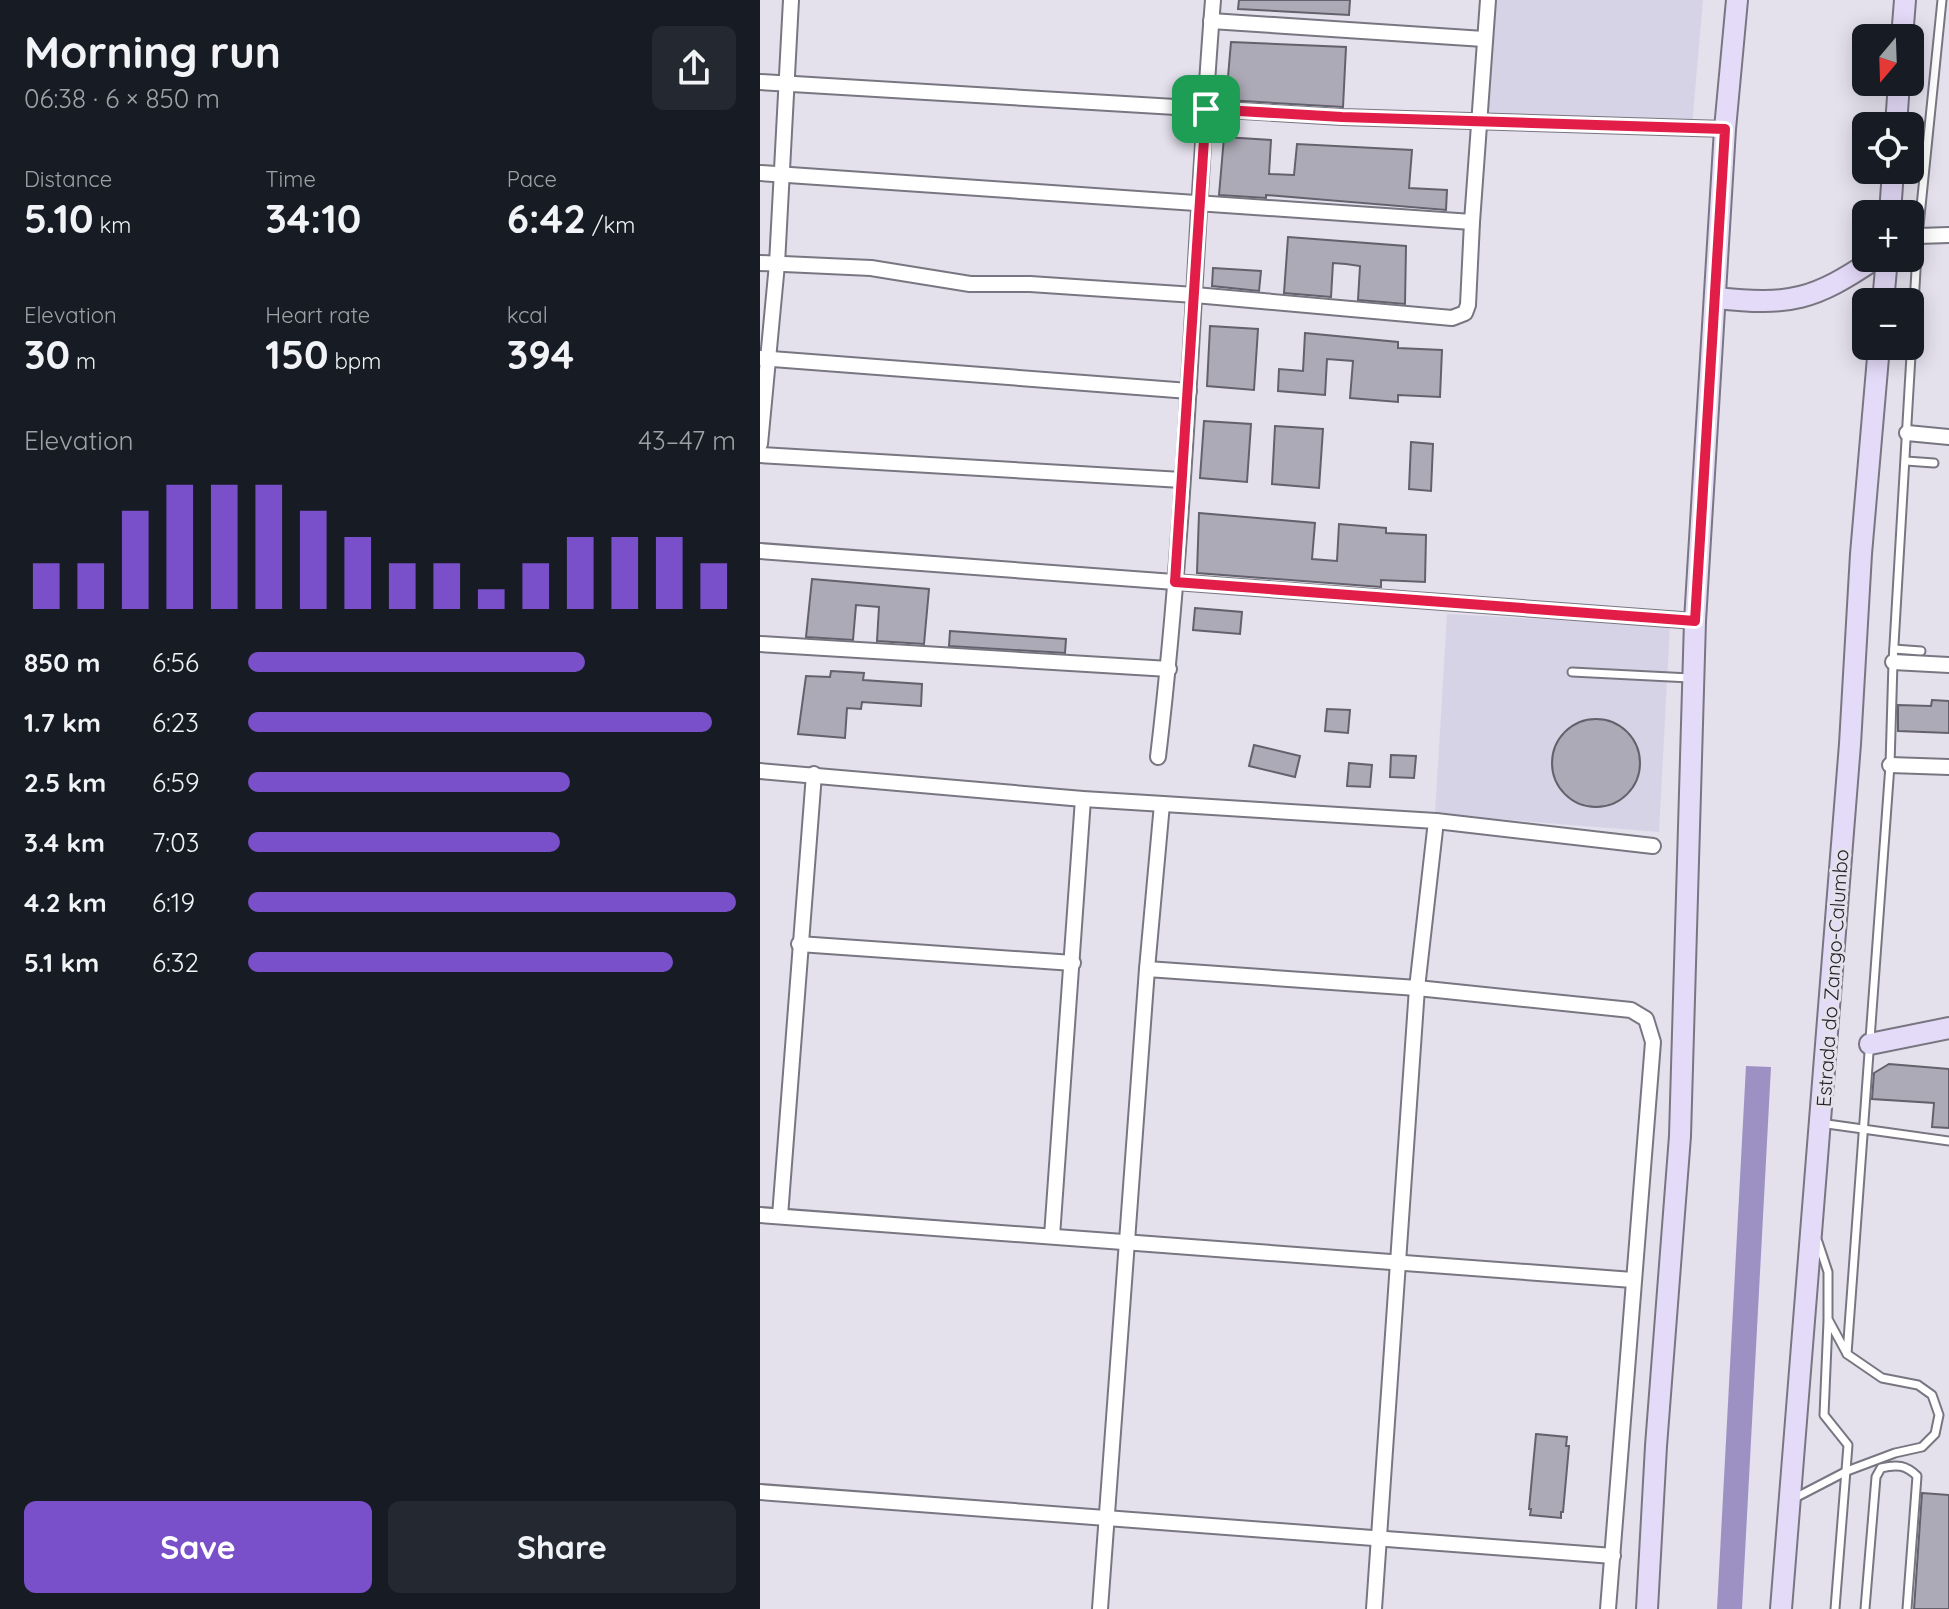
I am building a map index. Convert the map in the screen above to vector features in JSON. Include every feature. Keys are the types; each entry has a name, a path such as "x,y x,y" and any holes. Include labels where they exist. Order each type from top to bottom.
{"main road":[{"path":"1647,1609 1657,1431 1680,1136 1695,621 1725,129 1737,0"},
{"path":"1903,24 1905,0"},
{"path":"1716,298 1751,302 1795,300 1834,284 1853,272"},
{"name":"Estrada do Zango-Calumbo","path":"1781,1609 1878,360"},
{"path":"1870,1044 1949,1028"}],"street":[{"path":"760,444 764,359 777,264 791,0"},
{"path":"1158,757 1169,669 1213,0"},
{"path":"760,263 871,268 970,284 1030,284 1195,295 1452,318 1465,313 1468,305 1477,121 1488,0"},
{"path":"1211,21 1484,39"},
{"path":"760,82 1206,109 1725,129"},
{"path":"760,173 1472,222"},
{"path":"1924,236 1949,235"},
{"path":"764,359 1189,391"},
{"path":"1907,433 1949,437"},
{"path":"760,455 1182,480"},
{"path":"760,551 1695,621"},
{"path":"760,644 1169,669"},
{"path":"1893,655 1949,665"},
{"path":"1890,765 1949,767"},
{"path":"760,771 1083,799 1436,821 1653,846"},
{"path":"780,1216 814,774"},
{"path":"1052,1236 1083,799"},
{"path":"1100,1609 1162,804"},
{"path":"1374,1609 1417,988 1436,821"},
{"path":"799,944 1073,963"},
{"path":"1147,969 1417,988 1631,1010 1646,1019 1653,1042 1608,1609"},
{"path":"760,1215 1633,1280"},
{"path":"760,1492 1613,1556"}],"lane":[{"path":"1922,200 1942,0"},
{"path":"1847,1354 1890,765 1893,655 1916,272"},
{"path":"1906,461 1934,463"},
{"path":"1893,655 1921,651"},
{"path":"1572,672 1694,678"},
{"path":"1820,1123 1949,1141"},
{"path":"1812,1225 1828,1272 1824,1415 1848,1445 1835,1609"},
{"path":"1790,1501 1847,1471 1895,1453 1922,1447 1935,1434 1939,1415 1932,1395 1918,1385 1882,1378 1847,1354 1828,1319"},
{"path":"1865,1609 1876,1477 1881,1468 1893,1465 1907,1467 1917,1476 1907,1609"}],"shaded area":[{"path":"1495,0 1703,0 1692,126 1487,118"},
{"path":"1447,614 1670,626 1659,832 1435,814"},
{"path":"1746,1066 1771,1067 1742,1609 1717,1609"}],"building":[{"path":"1239,0 1350,0 1349,15 1238,9"},
{"path":"1231,42 1346,47 1343,107 1226,100"},
{"path":"1224,137 1271,140 1269,174 1294,175 1297,144 1412,150 1409,188 1447,190 1446,210 1266,195 1266,198 1219,195"},
{"path":"1288,237 1406,246 1405,304 1358,300 1360,266 1346,264 1333,263 1331,297 1284,293"},
{"path":"1213,268 1261,271 1259,291 1212,286"},
{"path":"1210,326 1258,329 1254,390 1207,386"},
{"path":"1305,333 1398,342 1398,348 1442,350 1440,397 1398,395 1398,402 1350,398 1353,361 1327,359 1325,395 1278,391 1279,369 1303,371"},
{"path":"1204,421 1251,424 1247,482 1200,478"},
{"path":"1275,426 1323,429 1319,488 1272,484"},
{"path":"1411,442 1433,444 1431,491 1409,489"},
{"path":"1199,513 1315,523 1312,559 1337,561 1339,524 1386,528 1386,533 1426,535 1425,582 1381,580 1381,587 1197,573"},
{"path":"812,579 929,589 924,644 877,641 879,607 856,605 853,640 806,637"},
{"path":"1195,608 1242,612 1240,634 1193,630"},
{"path":"950,631 1066,639 1065,653 949,646"},
{"path":"831,671 864,673 863,680 922,684 921,706 862,702 861,709 847,708 845,738 798,734 806,676 830,677"},
{"path":"1932,700 1949,701 1949,733 1898,731 1898,705 1931,706"},
{"path":"1327,709 1350,710 1348,733 1325,731"},
{"path":"1596,719 1621,726 1633,738 1640,763 1633,788 1621,800 1596,807 1571,800 1559,788 1552,763 1559,738 1571,726"},
{"path":"1254,745 1300,756 1295,777 1249,766"},
{"path":"1391,755 1416,756 1414,778 1390,777"},
{"path":"1349,763 1372,765 1370,787 1347,786"},
{"path":"1889,1064 1949,1069 1949,1128 1932,1127 1934,1103 1872,1099 1874,1073"},
{"path":"1536,1434 1567,1437 1566,1446 1569,1446 1561,1518 1530,1515"},
{"path":"1922,1493 1949,1495 1949,1609 1914,1609"}],"route":[{"path":"1206,109 1342,117 1725,129 1695,621 1175,582 1206,109"}]}
